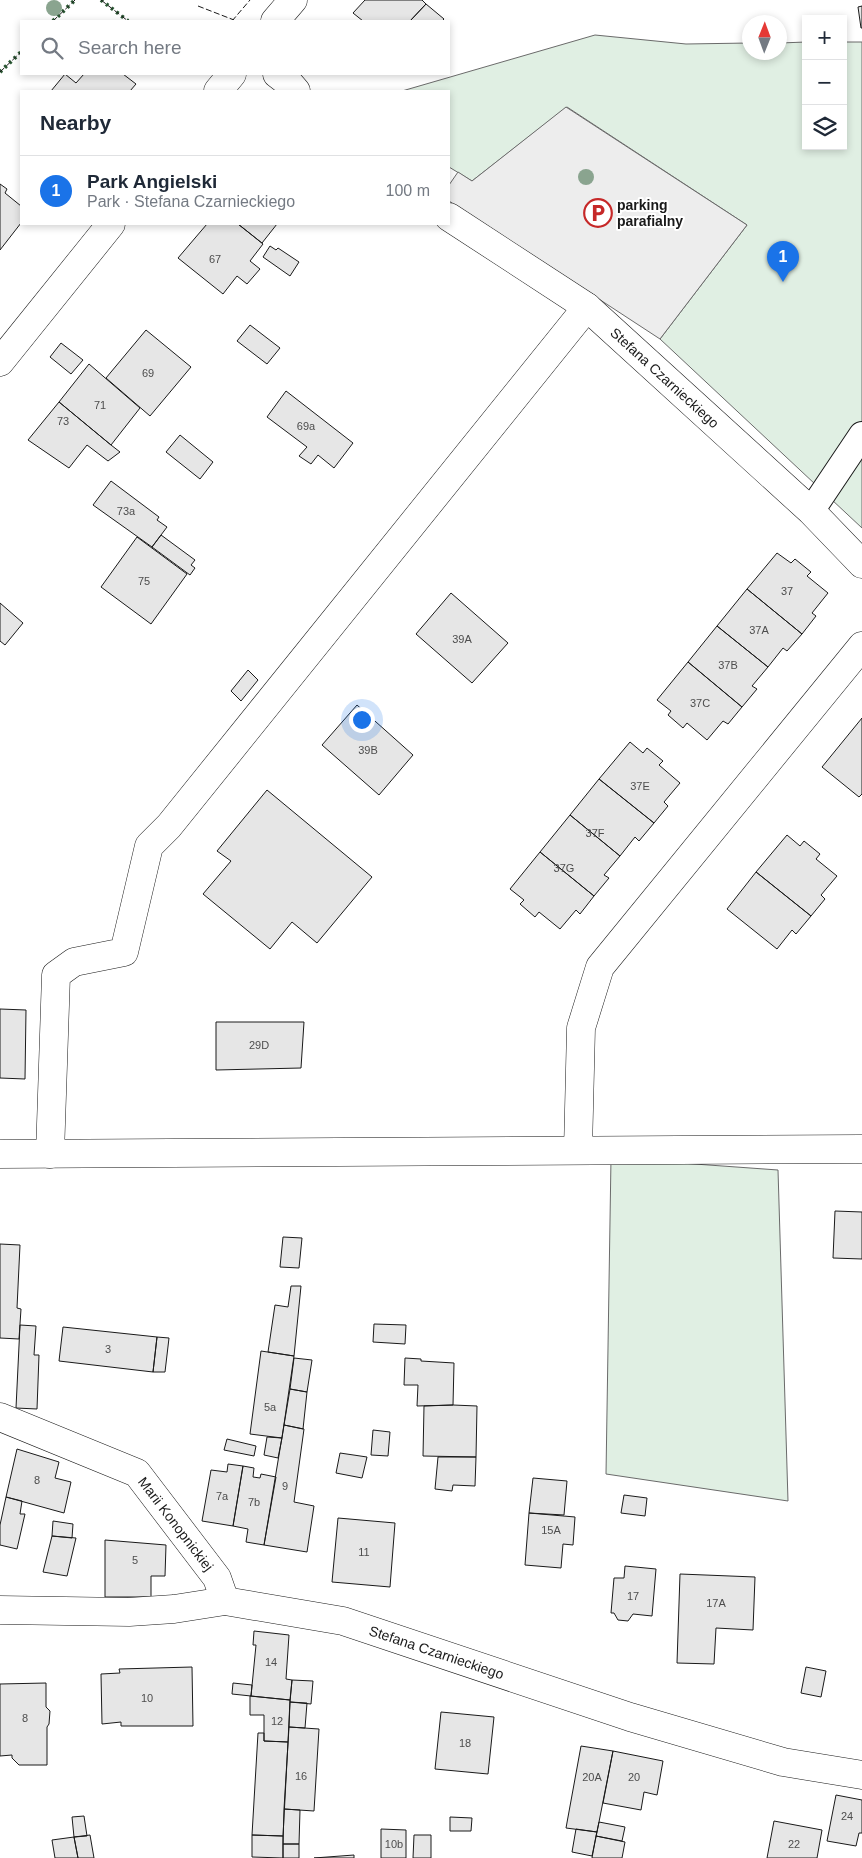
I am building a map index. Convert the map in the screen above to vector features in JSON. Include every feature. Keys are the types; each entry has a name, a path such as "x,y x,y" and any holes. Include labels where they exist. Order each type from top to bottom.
{"street":[{"path":"276,20 293,0"},
{"path":"219,90 231,75"},
{"path":"278,75 295,90"},
{"name":"Stefana Czarnieckiego","path":"450,218 587,307 811,510 862,564"},
{"path":"0,362 110,225"},
{"path":"50,1154 56,975 74,962 124,952 149,846 169,826 587,307"},
{"path":"811,510 862,435"},
{"path":"578,1150 581,1028 600,967 862,646"},
{"path":"0,1154 862,1148"},
{"name":"Marii Konopnickiej","path":"0,1418 137,1473 217,1578 225,1600"},
{"name":"Stefana Czarnieckiego","path":"0,1610 129,1612 174,1609 225,1600 343,1621 621,1714 783,1762 862,1775"}],"green space":[{"path":"595,35 686,44 742,43 742,60 787,60 787,43 802,42 802,150 847,150 847,42 862,42 862,528 660,339 747,225 567,107 472,181 450,168 450,90 405,90"},
{"path":"611,1158 778,1170 788,1501 606,1474"}],"shaded area":[{"name":"parking parafialny","path":"566,107 747,225 660,339 450,202 450,184 458,172 472,181"}],"building":[{"path":"365,0 422,0 426,4 411,20 362,20 353,13"},
{"path":"426,4 444,19 443,20 411,20"},
{"path":"862,6 862,28 861,28 858,7"},
{"path":"64,75 76,83 83,75 124,75 136,84 131,90 52,90"},
{"path":"0,184 7,189 5,193 20,205 20,224 0,250"},
{"path":"206,225 239,225 263,244 250,261 260,269 247,284 237,276 223,294 178,258"},
{"path":"239,225 276,225 262,243"},
{"path":"270,246 276,250 278,248 299,262 290,276 263,257"},
{"path":"250,325 280,348 267,364 237,341"},
{"path":"146,330 191,367 150,416 106,378"},
{"path":"61,343 83,360 71,374 50,357"},
{"path":"89,364 140,408 111,445 59,402"},
{"path":"286,391 353,443 334,468 318,455 311,464 299,456 307,447 267,417"},
{"path":"59,402 120,452 108,461 87,445 69,468 28,440"},
{"path":"180,435 213,462 200,479 166,452"},
{"path":"111,481 159,517 157,520 167,527 152,547 93,505"},
{"path":"161,535 195,560 191,565 195,568 190,575 152,547"},
{"path":"137,537 187,574 151,624 101,587"},
{"path":"777,553 791,563 795,559 811,572 807,576 828,593 812,613 816,616 802,634 747,589"},
{"path":"747,589 802,634 787,651 783,648 768,667 717,626"},
{"path":"451,593 508,643 472,683 416,634"},
{"path":"0,603 23,623 5,645 0,641"},
{"path":"717,626 768,667 752,686 757,689 742,707 688,662"},
{"path":"688,662 742,707 728,724 723,721 707,740 687,723 683,728 668,715 671,711 657,700"},
{"path":"248,670 258,680 241,701 231,691"},
{"path":"357,705 413,755 379,795 322,745"},
{"path":"862,718 862,794 859,797 822,767"},
{"path":"630,742 643,753 647,748 663,761 659,765 680,783 664,802 668,806 654,823 599,779"},
{"path":"599,779 654,823 639,841 635,837 620,856 570,815"},
{"path":"267,790 372,877 317,943 292,922 270,949 203,894 231,861 217,851"},
{"path":"570,815 620,856 604,875 609,878 594,896 540,852"},
{"path":"787,835 800,846 804,841 820,854 816,859 837,876 821,895 825,899 811,916 756,872"},
{"path":"540,852 594,896 580,914 576,910 560,929 539,912 535,917 520,904 524,900 510,889"},
{"path":"756,872 811,916 796,934 792,930 777,949 727,909"},
{"path":"0,1009 26,1010 25,1079 0,1078"},
{"path":"216,1022 304,1022 301,1068 216,1070"},
{"path":"835,1211 862,1212 862,1259 833,1258"},
{"path":"283,1237 302,1238 299,1268 280,1267"},
{"path":"0,1244 20,1245 17,1308 21,1309 19,1339 0,1338"},
{"path":"291,1286 301,1286 294,1356 268,1352 275,1305 288,1307"},
{"path":"374,1324 406,1325 405,1344 373,1342"},
{"path":"20,1325 36,1326 34,1355 39,1355 37,1409 16,1408"},
{"path":"63,1327 157,1337 153,1372 59,1361"},
{"path":"157,1337 169,1338 165,1372 153,1372"},
{"path":"261,1351 294,1356 282,1438 250,1434"},
{"path":"294,1358 312,1360 307,1392 290,1389"},
{"path":"405,1358 454,1363 453,1405 417,1406 418,1385 404,1385"},
{"path":"290,1389 307,1392 303,1429 284,1425"},
{"path":"424,1406 477,1406 476,1457 423,1456"},
{"path":"284,1425 304,1429 294,1502 314,1506 307,1552 264,1545"},
{"path":"373,1430 390,1432 388,1456 371,1455"},
{"path":"267,1437 282,1438 278,1458 264,1455"},
{"path":"227,1439 256,1446 254,1456 224,1450"},
{"path":"17,1449 59,1462 55,1478 71,1482 64,1513 6,1497"},
{"path":"340,1453 367,1457 362,1478 336,1473"},
{"path":"438,1457 476,1457 475,1486 453,1485 452,1491 435,1489"},
{"path":"228,1464 243,1466 233,1526 202,1521 211,1470 227,1472"},
{"path":"243,1466 254,1468 253,1477 260,1478 261,1474 276,1477 264,1545 246,1542 248,1529 233,1526"},
{"path":"533,1478 567,1481 564,1515 529,1513"},
{"path":"624,1495 647,1498 645,1516 621,1513"},
{"path":"6,1497 22,1501 20,1514 25,1514 17,1549 0,1545 0,1525"},
{"path":"529,1513 575,1517 573,1545 563,1544 561,1568 525,1565"},
{"path":"338,1518 395,1523 390,1587 332,1582"},
{"path":"53,1521 73,1524 72,1538 52,1536"},
{"path":"52,1536 76,1538 67,1576 43,1572"},
{"path":"105,1540 166,1545 165,1576 151,1576 151,1597 105,1597"},
{"path":"625,1566 656,1569 652,1616 633,1614 628,1621 618,1620 614,1613 611,1613 614,1578 624,1578"},
{"path":"680,1574 755,1577 753,1630 716,1628 714,1664 677,1663"},
{"path":"254,1631 289,1635 286,1679 292,1680 290,1700 251,1696 256,1645 253,1645"},
{"path":"192,1667 193,1726 121,1726 121,1722 102,1724 101,1674 120,1673 119,1669"},
{"path":"806,1667 826,1671 821,1697 801,1693"},
{"path":"292,1680 313,1681 311,1704 290,1702"},
{"path":"46,1683 46,1707 50,1711 47,1727 47,1765 19,1765 12,1758 12,1755 0,1756 0,1684"},
{"path":"233,1683 252,1685 251,1696 232,1694"},
{"path":"250,1696 290,1700 288,1742 264,1741 264,1715 250,1715"},
{"path":"290,1702 307,1703 305,1728 289,1727"},
{"path":"441,1712 494,1717 488,1774 435,1769"},
{"path":"289,1727 319,1729 314,1811 284,1809"},
{"path":"258,1733 264,1733 264,1741 288,1742 283,1836 252,1835"},
{"path":"581,1746 613,1751 597,1832 566,1828"},
{"path":"613,1751 663,1761 657,1795 644,1792 641,1810 603,1803"},
{"path":"836,1795 862,1800 862,1833 859,1833 856,1846 827,1841"},
{"path":"284,1809 300,1810 299,1844 283,1844"},
{"path":"84,1816 87,1836 74,1837 72,1817"},
{"path":"450,1817 472,1818 471,1831 450,1831"},
{"path":"774,1821 822,1830 817,1858 767,1858"},
{"path":"599,1822 625,1827 622,1841 596,1836"},
{"path":"381,1829 406,1830 406,1858 381,1858"},
{"path":"576,1829 597,1832 592,1856 572,1852"},
{"path":"90,1835 94,1858 78,1858 74,1837"},
{"path":"252,1835 283,1836 283,1858 252,1857"},
{"path":"414,1835 431,1835 431,1858 413,1858"},
{"path":"596,1836 625,1842 622,1858 592,1858"},
{"path":"74,1837 78,1858 55,1858 52,1840"},
{"path":"283,1844 299,1844 299,1858 283,1858"},
{"path":"354,1855 354,1858 314,1858"}],"hedge":[{"path":"54,20 75,0"},
{"path":"101,0 127,20"},
{"path":"0,72 20,53"}],"fence":[{"path":"54,20 75,0"},
{"path":"101,0 127,20"},
{"path":"233,20 250,0"},
{"path":"198,6 234,20"},
{"path":"0,72 20,53"}],"place":[{"name":"parking parafialny","path":"598,213"},
{"name":"Park Angielski","path":"783,282"}]}
